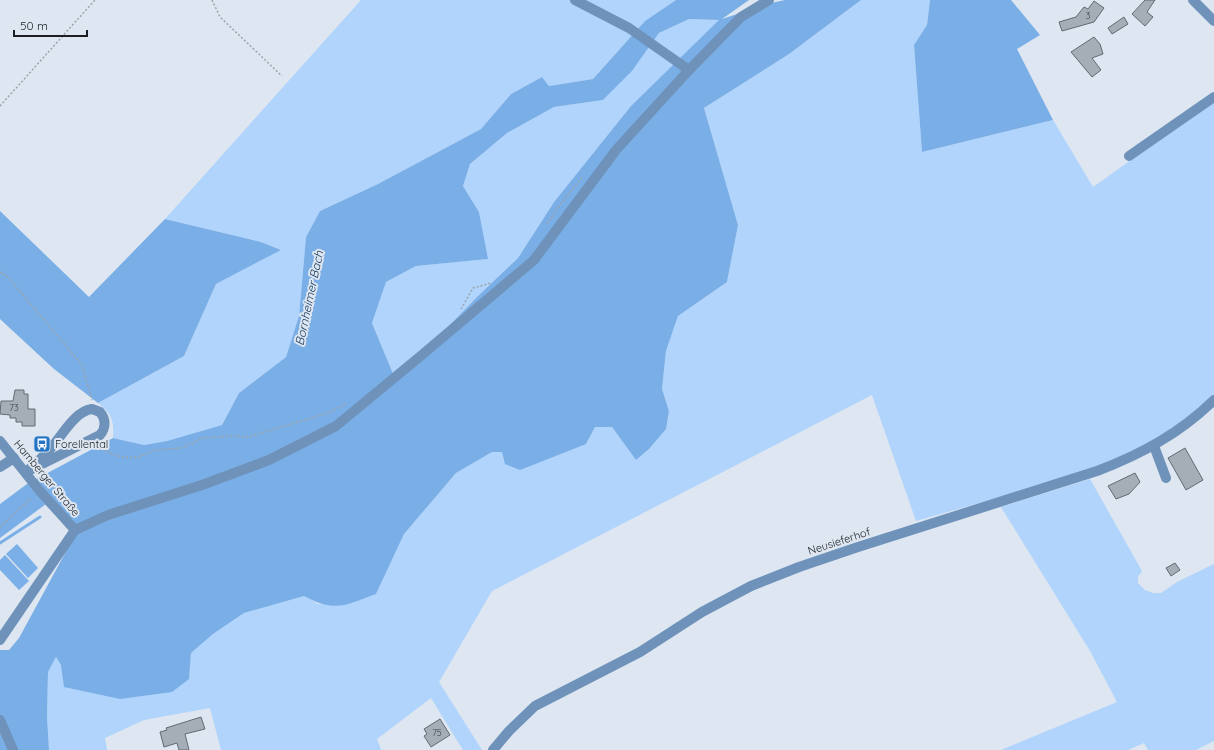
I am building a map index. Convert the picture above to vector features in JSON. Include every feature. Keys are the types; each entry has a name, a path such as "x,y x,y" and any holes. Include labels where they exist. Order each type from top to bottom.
{"street":[{"path":"575,0 629,28 689,70"},
{"path":"0,640 75,530 108,515 202,485 269,460 336,426 534,260 616,150 689,70 741,17 769,0"},
{"path":"1193,0 1214,20"},
{"path":"1129,156 1214,97"},
{"name":"Neusieferhof","path":"493,750 509,731 535,706 640,652 702,612 751,586 858,546 1097,471 1127,460 1154,446 1186,425 1214,400"},
{"path":"95,410 103,415 105,428 100,435 26,472 50,449 84,412 95,410"},
{"name":"Hamberger Straße","path":"0,441 39,490 75,530"},
{"path":"1154,446 1166,478"},
{"path":"0,467 14,458"},
{"path":"0,720 13,750"}],"path":[{"path":"0,106 95,0"},
{"path":"212,0 220,17 282,76"},
{"path":"544,228 585,173"},
{"path":"0,272 7,276 82,365 95,410"},
{"path":"460,310 473,288 493,282"},
{"path":"85,443 118,456 131,458 138,457 155,450 181,448 203,438 234,436 248,437 328,413 351,401"},
{"path":"0,527 39,490"}],"shaded area":[{"path":"361,0 676,0 645,21 593,79 549,86 542,77 511,94 481,129 378,184 320,211 306,237 299,316 286,357 239,393 222,425 167,441 144,445 113,438 111,418 98,403 184,356 216,284 281,250 261,242 165,219"},
{"path":"676,0 749,0 722,19 767,4 785,0 861,0 789,54 704,108 738,225 727,282 678,316 666,351 662,389 669,411 666,429 649,449 636,460 612,427 595,427 586,444 520,470 505,464 502,452 492,452 456,473 404,534 376,594 340,606 324,604 304,596 244,613 213,634 191,653 189,679 172,692 120,699 64,687 61,665 56,657 48,672 47,716 49,750 0,750 0,650 9,650 19,638 75,535 46,504 0,538 0,504 27,484 113,438 144,445 167,441 222,425 239,393 286,357 299,316 306,237 320,211 378,184 481,129 511,94 542,77 549,86 593,79 645,21","holes":["689,19 719,20 631,106 554,202 518,258 477,297 396,381 372,323 386,282 416,266 488,259 479,212 463,186 470,164 507,133 554,107 603,100 632,71 659,33"]},
{"path":"861,0 930,0 927,25 914,45 922,152 1053,120 1093,187 1214,101 1214,400 1152,445 1096,470 916,521 872,395 492,591 439,682 482,750 463,750 431,698 377,739 381,750 221,750 210,708 144,720 105,738 107,750 49,750 47,716 48,672 56,657 61,665 189,679 191,653 213,634 244,613 304,596 318,604 376,594 404,534 456,473 492,452 586,444 595,427 612,427 636,460 649,449 666,429 669,411 662,389 666,351 678,316 727,282 738,225 704,108 789,54"},
{"path":"930,0 1011,0 1040,35 1017,49 1053,120 922,152 914,45 927,25"},
{"path":"689,19 720,20 631,106 554,202 518,258 477,297 396,381 372,323 386,282 416,266 487,259 479,212 463,186 470,164 507,133 554,107 603,100 632,71 659,33"},
{"path":"0,211 89,297 165,219 261,242 281,250 216,284 184,356 98,403 54,369 0,319"},
{"path":"1090,479 1142,571 1138,577 1138,583 1145,590 1153,593 1161,593 1177,582 1214,564 1214,741 1196,750 1148,750 1144,743 1128,750 1001,750 1117,702 1090,651 1001,507"},
{"path":"17,544 38,568 28,578 6,554"},
{"path":"5,555 29,581 19,590 0,570 0,560"}],"building":[{"path":"1145,0 1155,0 1147,12 1153,17 1145,26 1132,14"},
{"path":"1094,1 1104,8 1094,22 1062,31 1059,22 1076,17 1084,7 1088,9"},
{"path":"1124,17 1128,24 1112,34 1108,28"},
{"path":"1094,37 1100,44 1103,54 1092,58 1101,70 1092,77 1071,52"},
{"path":"15,390 24,390 24,394 28,394 28,409 35,409 35,426 22,426 22,422 16,422 16,418 10,418 10,415 0,414 1,401 13,401"},
{"path":"1185,448 1203,480 1186,490 1168,458"},
{"path":"1135,473 1140,482 1129,494 1116,499 1108,486"},
{"path":"1175,563 1180,570 1171,576 1166,568"},
{"path":"201,717 205,729 185,734 189,750 179,750 177,743 164,747 160,732 167,730 166,728"},
{"path":"440,719 450,735 431,747 424,736 427,734 424,729"}],"waterway":[{"name":"Bornheimer Bach","path":"651,32 654,26 684,6 723,9 726,0"},
{"name":"Bornheimer Bach","path":"73,506 111,496 214,448 247,401 306,354 331,242 397,190 452,161 526,110 554,97 595,94 633,58 643,44"},
{"path":"0,543 40,517"}],"place":[{"name":"Forellental","path":"42,444"}]}
